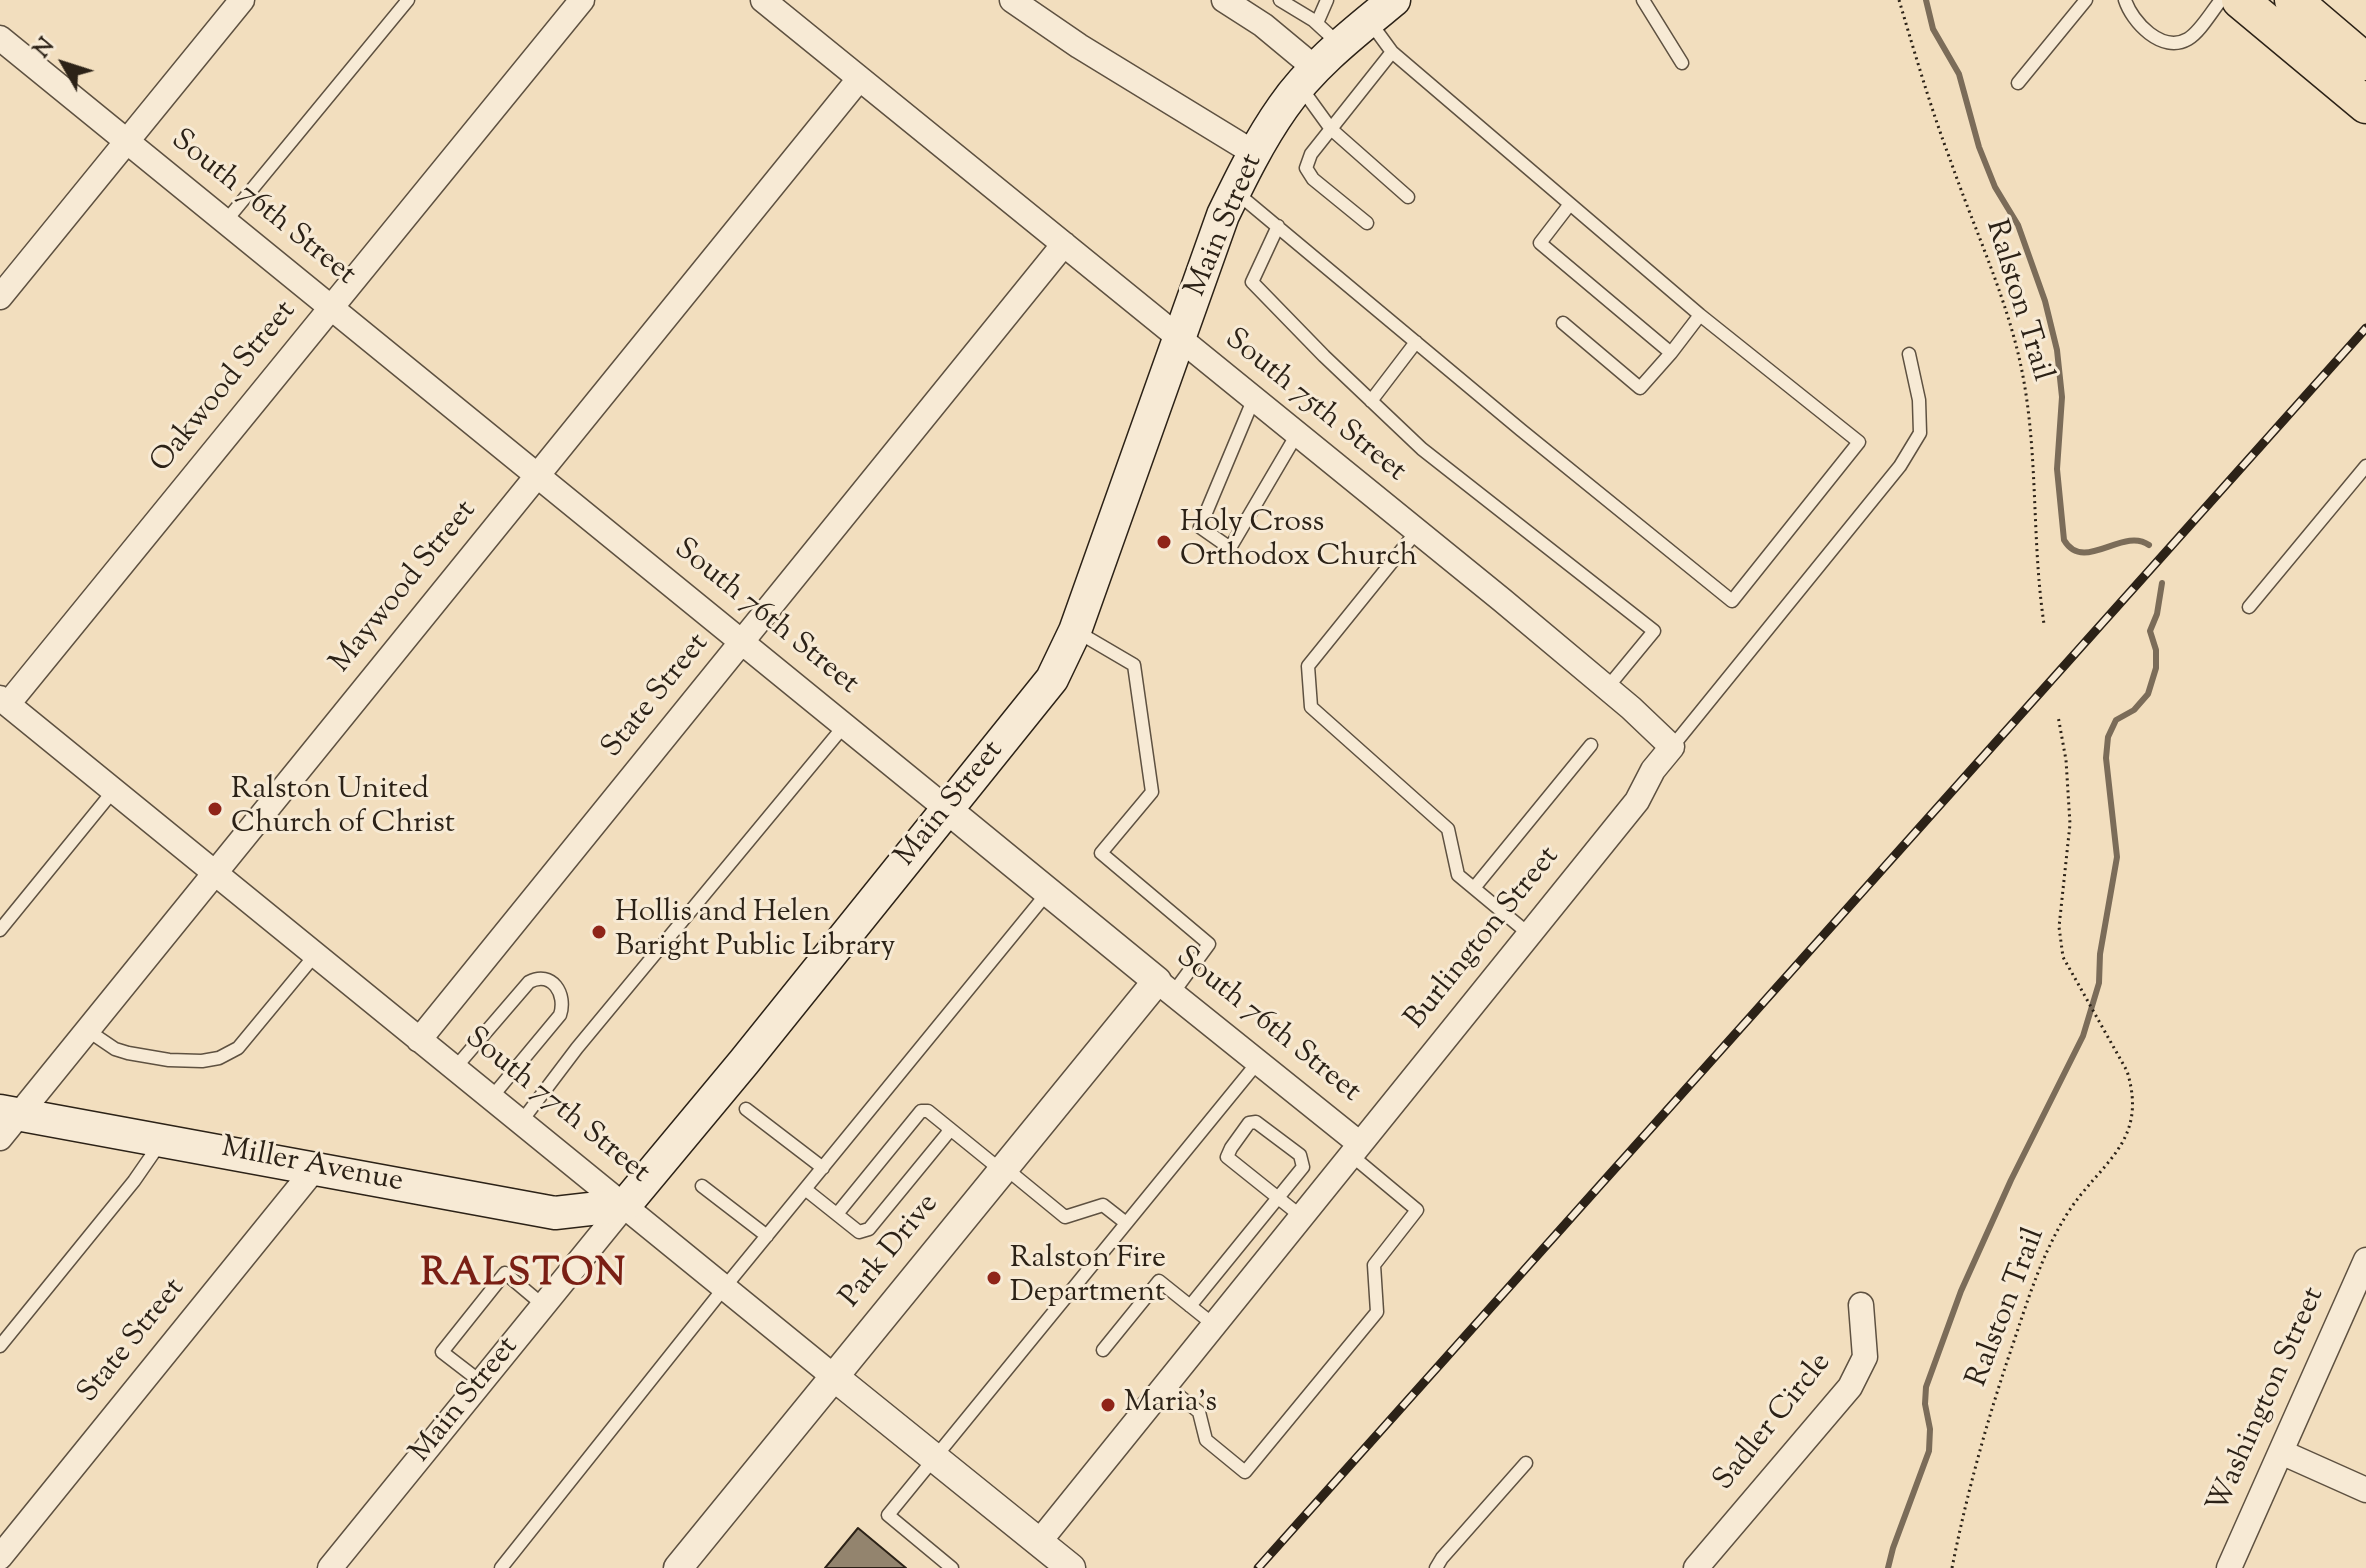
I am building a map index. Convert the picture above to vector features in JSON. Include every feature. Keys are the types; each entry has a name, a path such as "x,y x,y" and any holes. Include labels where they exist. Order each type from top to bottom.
{"main road":[{"name":"Main Street","path":"625,1205 1052,679 1075,631 1234,191 1283,106 1341,45 1394,0"},
{"path":"2240,0 2366,105"},
{"path":"2293,0 2366,62"},
{"name":"Miller Avenue","path":"7,1121 163,1139 555,1213 625,1205"}],"street":[{"path":"0,297 242,0"},
{"name":"Oakwood Street","path":"3,706 582,0"},
{"name":"South 75th Street","path":"763,0 1417,531 1607,688 1672,747"},
{"path":"1012,0 1079,46 1254,153"},
{"path":"1224,0 1263,25 1308,78"},
{"name":"South 76th Street","path":"0,38 1258,1062 1356,1150"},
{"name":"Maywood Street","path":"7,1121 87,1030 859,79"},
{"name":"State Street","path":"419,1040 1064,244"},
{"name":"South 77th Street","path":"3,706 114,790 1071,1568"},
{"name":"Burlington Street","path":"1039,1542 1637,801 1653,770 1672,747"},
{"name":"Park Drive","path":"678,1568 1003,1169 1165,987"},
{"name":"State Street","path":"0,1557 316,1167"},
{"name":"Main Street","path":"330,1568 625,1205"},
{"name":"Washington Street","path":"2229,1568 2366,1260"},
{"name":"Sadler Circle","path":"1696,1568 1850,1387 1865,1357 1861,1305"},
{"path":"2281,1452 2366,1490"}],"lane":[{"path":"225,222 408,0"},
{"path":"1317,23 1327,0"},
{"path":"1643,0 1682,63"},
{"path":"2018,83 2086,0"},
{"path":"2125,0 2134,20 2141,27 2158,38 2178,42 2189,39 2221,0"},
{"path":"1283,1 1317,23 1341,45"},
{"path":"1234,191 1732,601 1859,442 1700,315 1392,52 1369,21"},
{"path":"1367,223 1313,179 1306,168 1311,154 1392,52"},
{"path":"1308,78 1331,129 1408,197"},
{"path":"1570,204 1540,243 1671,353"},
{"path":"1278,226 1252,282 1422,449 1654,631 1607,688"},
{"path":"1563,323 1640,388 1700,315"},
{"path":"1371,401 1416,342"},
{"name":"Burlington Street","path":"1672,747 1900,466 1920,433 1919,400 1909,354"},
{"path":"1254,398 1200,527 1230,548 1297,434"},
{"path":"2249,607 2366,466"},
{"path":"1417,531 1308,666 1311,707 1448,829 1458,875 1529,934"},
{"path":"1075,631 1134,665 1152,792 1101,853 1209,944 1165,987"},
{"path":"521,1122 577,1048 844,726"},
{"path":"1474,888 1591,745"},
{"path":"0,930 114,790"},
{"path":"501,1568 724,1288 1048,892"},
{"path":"87,1030 115,1049 128,1053 169,1060 202,1061 227,1056 238,1048 315,955"},
{"path":"455,1068 529,982 536,978 547,980 558,989 564,1004 560,1015 491,1098"},
{"path":"952,1568 888,1515 1258,1062"},
{"path":"746,1109 823,1168"},
{"path":"837,1214 921,1111 928,1111 1065,1217 1103,1205 1126,1223"},
{"path":"1190,1306 1279,1198 1303,1167 1300,1155 1256,1122 1249,1123 1227,1157 1279,1198 1302,1217"},
{"path":"805,1189 859,1232 869,1229 949,1128"},
{"path":"0,1346 134,1181 163,1139"},
{"path":"1166,1385 1199,1412 1206,1440 1245,1472 1377,1312 1374,1265 1417,1210 1356,1150"},
{"path":"702,1186 767,1236"},
{"path":"481,1382 442,1352 505,1273 543,1305"},
{"path":"1103,1350 1159,1281 1214,1325"},
{"path":"1436,1568 1526,1463"}],"path":[{"name":"Ralston Trail","path":"1899,0 1950,162 1997,286 2024,379 2033,470 2038,584 2044,624"},
{"name":"Ralston Trail","path":"1952,1568 1960,1524 1992,1405 2041,1265 2068,1214 2123,1145 2133,1115 2131,1085 2122,1063 2063,957 2059,927 2070,824 2066,760 2058,716"}],"building":[{"path":"858,1528 906,1568 825,1568"}],"waterway":[{"path":"1926,0 1933,29 1959,74 1979,147 1995,187 2018,225 2045,301 2057,350 2062,397 2057,469 2064,540 2072,549 2082,552 2093,552 2128,541 2149,545"},
{"path":"1888,1568 1929,1451 1926,1387 1961,1291 2011,1180 2083,1036 2099,983 2100,954 2117,857 2106,758 2108,737 2116,720 2134,710 2148,694 2156,668 2156,650 2150,631 2157,614 2162,583"}],"railway":[{"path":"1258,1568 2366,328"}],"place":[{"name":"Holy Cross Orthodox Church","path":"1164,542"},
{"name":"Ralston United Church of Christ","path":"215,809"},
{"name":"Hollis and Helen Baright Public Library","path":"599,932"},
{"name":"Ralston Fire Department","path":"994,1278"},
{"name":"Maria's","path":"1108,1405"}],"district":[{"name":"RALSTON","path":"524,1278"}]}
